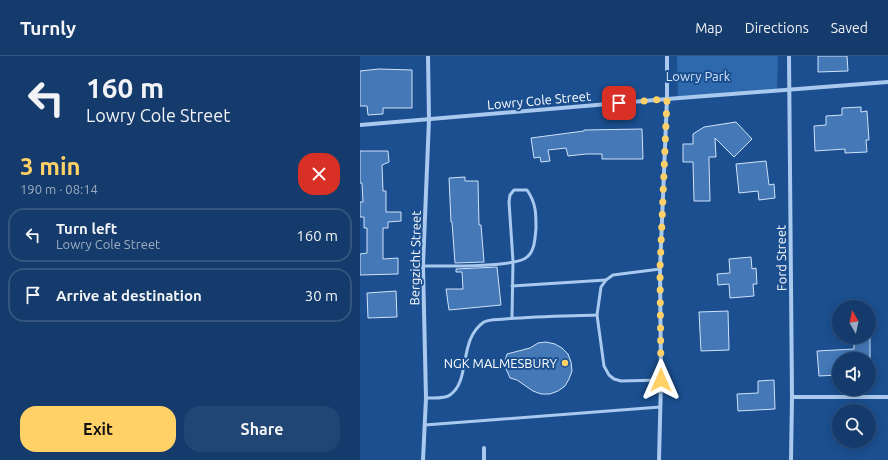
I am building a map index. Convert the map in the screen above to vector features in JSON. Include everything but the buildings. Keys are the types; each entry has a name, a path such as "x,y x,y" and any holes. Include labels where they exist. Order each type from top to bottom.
{"street":[{"name":"Bergzicht Street","path":"423,460 426,398 423,266 429,119 428,56"},
{"path":"659,460 661,380 660,269 667,99 667,56"},
{"name":"Ford Street","path":"789,56 792,397 791,460"},
{"name":"Lowry Cole Street","path":"360,125 888,82"},
{"path":"792,397 888,397"},
{"path":"484,448 484,460"}],"lane":[{"path":"423,266 496,265 513,261 523,259 528,257 535,242 536,217 534,200 527,190 514,190 510,195 509,202 513,261 512,318"},
{"path":"660,269 620,273 613,275 606,280 601,287 597,315 604,366 609,375 614,379 621,381 661,380"},
{"path":"512,286 606,280"},
{"path":"426,398 451,395 457,388 470,338 478,327 486,321 512,318 597,315"},
{"path":"425,425 660,407"}],"green space":[{"name":"Lowry Park","path":"677,56 778,56 777,89 678,97"}],"place":[{"name":"NGK MALMESBURY","path":"565,363"}],"route":[{"path":"619,103 667,99 660,269 661,380"}]}
